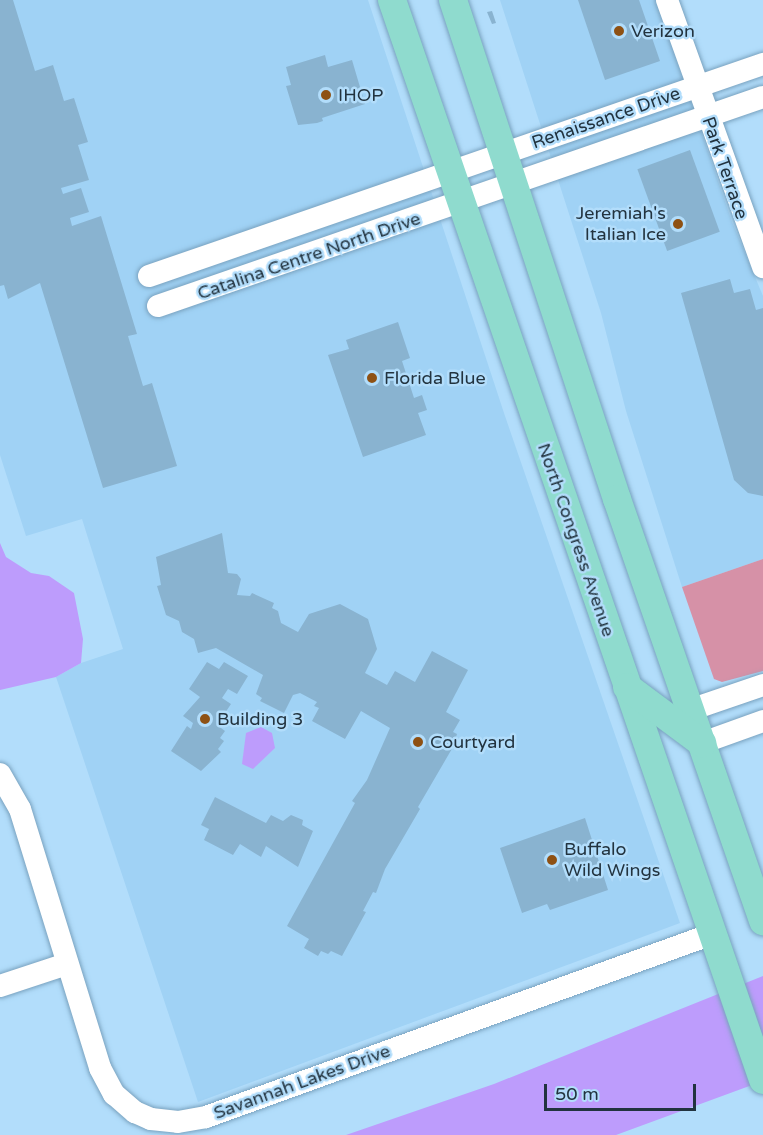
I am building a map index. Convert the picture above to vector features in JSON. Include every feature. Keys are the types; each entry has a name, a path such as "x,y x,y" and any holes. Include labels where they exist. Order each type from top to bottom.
{"main road":[{"name":"North Congress Avenue","path":"392,0 449,174 763,1080"},
{"path":"453,0 506,153 690,710 763,921"},
{"path":"627,687 702,743"}],"street":[{"name":"Park Terrace","path":"667,0 763,267"},
{"name":"Renaissance Drive","path":"449,174 763,64"},
{"name":"Renaissance Drive","path":"460,204 763,97"},
{"name":"Catalina Centre North Drive","path":"149,276 449,174"},
{"name":"Catalina Centre North Drive","path":"158,306 460,204"},
{"path":"316,220 326,251"},
{"path":"690,710 763,685"},
{"path":"702,743 763,721"},
{"name":"Savannah Lakes Drive","path":"0,774 15,796 100,1068 114,1094 143,1115 178,1122 240,1106 712,934"},
{"path":"0,986 67,964"}],"shaded area":[{"path":"0,0 368,0 505,416 680,923 198,1102 56,677 81,663 123,649 82,519 26,536 0,455"},
{"path":"500,0 656,0 732,222 763,296 763,559 682,587 626,411 601,313"},
{"path":"0,543 6,557 31,573 49,576 74,593 83,639 81,663 56,677 0,690"},
{"path":"763,559 763,671 722,682 714,679 682,587"},
{"path":"261,727 272,733 275,748 253,769 242,764 246,733"},
{"path":"763,976 763,1081 616,1135 346,1135 494,1084"}],"building":[{"path":"0,0 13,0 35,71 53,65 64,101 74,98 88,142 78,145 89,180 61,188 63,194 81,188 89,212 70,218 72,226 101,216 137,334 128,336 143,386 152,383 177,466 103,488 40,283 8,299 4,285 0,286"},
{"name":"Verizon","path":"578,0 639,0 660,61 605,80"},
{"path":"492,11 496,23 492,24 487,12"},
{"name":"IHOP","path":"325,55 328,67 352,60 365,104 322,118 323,121 317,123 298,125 286,86 291,85 286,67"},
{"path":"690,150 720,232 667,251 637,169"},
{"path":"730,279 734,293 750,289 756,310 763,308 763,496 748,493 734,480 681,293"},
{"name":"Florida Blue","path":"398,322 410,358 402,361 414,398 422,395 427,410 418,413 426,435 363,457 328,355 349,349 346,340"},
{"name":"Courtyard","path":"222,533 228,573 237,574 241,579 237,595 250,596 252,593 274,603 272,608 278,611 281,623 298,632 309,614 340,604 368,619 377,649 365,673 387,685 395,671 415,682 432,651 468,670 446,712 460,720 453,732 457,734 453,747 385,869 376,893 373,892 363,911 366,912 342,956 331,951 328,954 321,951 318,956 304,948 309,939 287,926 355,803 352,801 367,780 390,728 361,711 345,739 312,721 319,708 314,706 317,702 300,693 293,695 284,713 260,701 262,698 256,694 263,675 216,648 198,653 194,639 182,632 179,621 166,615 157,586 161,585 156,557"},
{"name":"Building 3","path":"207,662 219,669 224,662 248,676 237,694 228,689 222,698 231,704 217,725 225,731 220,738 224,741 218,749 221,752 201,771 171,751 187,726 191,729 193,723 183,716 200,697 189,689"},
{"path":"215,797 266,823 271,815 283,821 291,815 303,820 302,825 313,831 298,867 266,846 261,857 240,844 233,855 204,840 209,829 201,825"},
{"name":"Buffalo Wild Wings","path":"585,818 608,890 550,910 547,904 522,913 500,848"}],"place":[{"name":"Verizon","path":"619,31"},
{"name":"IHOP","path":"326,95"},
{"name":"Jeremiah's Italian Ice","path":"678,224"},
{"name":"Florida Blue","path":"372,378"},
{"name":"Building 3","path":"205,719"},
{"name":"Courtyard","path":"418,742"},
{"name":"Buffalo Wild Wings","path":"552,860"}]}
